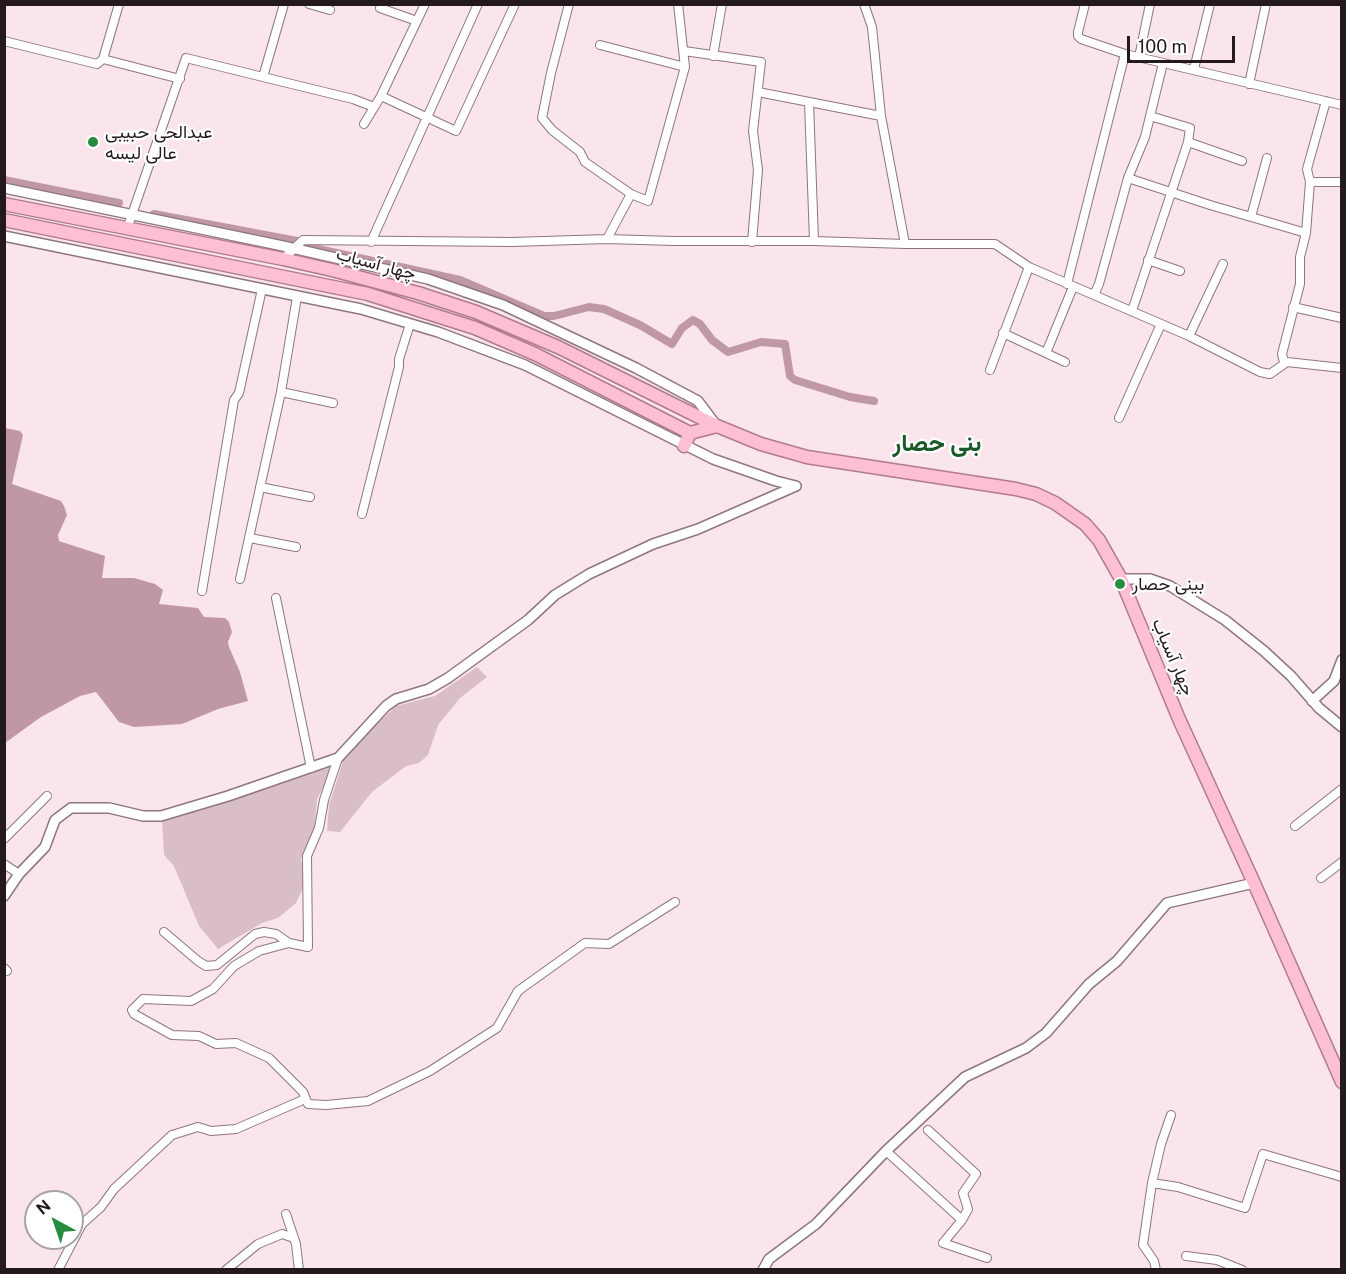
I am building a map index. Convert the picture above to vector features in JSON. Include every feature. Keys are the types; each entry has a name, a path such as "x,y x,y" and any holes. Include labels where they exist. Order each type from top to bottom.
{"highway":[{"name":"چهار آسیاب","path":"4,204 283,259 407,290 476,312 558,347 717,426 761,444 807,457 990,484 1036,494 1055,503 1085,524 1099,540 1121,579 1179,719 1341,1082"},
{"name":"چهار آسیاب","path":"4,220 368,294 475,328 535,354 690,433"},
{"path":"684,446 690,433 717,426"}],"street":[{"path":"4,41 98,64 103,59 119,4"},
{"path":"263,77 284,4"},
{"path":"309,4 330,10"},
{"path":"364,124 381,96 425,4"},
{"path":"370,242 478,4"},
{"path":"381,96 456,131 515,4"},
{"path":"569,4 542,118 552,130 580,152 585,162 631,194 648,201 686,67 678,4"},
{"path":"713,56 722,4"},
{"path":"864,4 872,27 881,116 904,244"},
{"path":"1085,4 1078,32 1081,39 1125,54 1341,105"},
{"path":"1139,57 1150,4"},
{"path":"1194,69 1210,4"},
{"path":"1249,84 1266,4"},
{"path":"380,8 417,21"},
{"path":"600,45 686,67"},
{"path":"684,51 761,62 753,131 758,170 752,242"},
{"path":"1046,353 1070,286 1125,54"},
{"path":"127,229 186,58 353,99 374,107"},
{"path":"103,59 180,79"},
{"path":"1094,295 1128,178 1145,137 1163,63"},
{"path":"758,92 881,116"},
{"path":"1284,362 1282,354 1300,284 1300,257 1306,233 1310,182 1306,169 1326,101"},
{"path":"809,102 814,241"},
{"path":"1132,311 1188,142 1190,128 1150,117"},
{"path":"1188,142 1242,161"},
{"path":"1251,217 1267,159"},
{"path":"1128,178 1306,233"},
{"path":"1310,182 1341,182"},
{"path":"4,188 294,248 428,279 502,305 607,353 698,401 717,426"},
{"path":"607,239 631,194"},
{"path":"4,236 361,309 438,332 525,365 713,459 796,486 698,529 653,544 589,574 555,595 528,620 448,678 429,689 396,699 386,706 338,758 324,800 319,828 307,856 308,947 289,943 276,934 264,932 255,934 217,965 206,966 164,932"},
{"path":"283,259 303,240 512,242 607,239 995,244 1029,267 1189,336 1260,372 1270,374 1284,362"},
{"path":"1148,260 1180,271"},
{"path":"1189,336 1223,264"},
{"path":"990,370 1029,267"},
{"path":"202,591 234,400 240,393 262,289"},
{"path":"240,579 281,392 297,297"},
{"path":"1293,307 1341,318"},
{"path":"362,514 399,367 399,359 410,324"},
{"path":"1119,418 1161,324"},
{"path":"1003,333 1065,362"},
{"path":"1284,362 1341,368"},
{"path":"281,392 333,403"},
{"path":"260,487 310,497"},
{"path":"250,538 296,547"},
{"path":"1121,579 1150,579 1170,586 1244,633 1291,676 1312,701 1341,727"},
{"path":"276,598 311,768"},
{"path":"1312,701 1334,681 1341,660"},
{"path":"4,896 19,874 45,847 55,820 71,808 109,808 143,816 161,816 228,796 338,758"},
{"path":"1295,826 1341,789"},
{"path":"4,838 47,796"},
{"path":"1321,878 1341,862"},
{"path":"4,864 19,874"},
{"path":"763,1269 770,1259 816,1224 886,1151 965,1077 1026,1048 1046,1033 1089,984 1117,961 1167,903 1254,883"},
{"path":"289,943 259,951 234,966 213,989 192,1001 143,999 132,1010 134,1014 172,1035 199,1036 216,1044 236,1042 269,1058 303,1092 309,1104 326,1105 368,1101 430,1071 497,1028 518,991 585,943 609,944 675,902"},
{"path":"58,1269 82,1224 101,1207 122,1181 172,1136 198,1127 211,1131 236,1129 305,1099"},
{"path":"1156,1269 1154,1261 1143,1245 1152,1183 1161,1144 1171,1115"},
{"path":"928,1130 976,1174 963,1193 968,1209 943,1243 987,1258"},
{"path":"886,1151 962,1220"},
{"path":"1152,1183 1178,1187 1245,1208 1263,1154 1341,1177"},
{"path":"286,1214 294,1238 299,1269"},
{"path":"226,1269 258,1244 282,1234 294,1238"},
{"path":"1186,1256 1217,1260 1242,1269"}],"shaded area":[{"path":"5,428 20,431 23,435 12,484 61,501 64,506 67,515 58,535 59,541 105,556 102,578 134,578 155,584 163,590 159,604 198,608 204,617 225,618 229,622 232,632 228,642 229,647 240,672 248,701 218,709 182,724 134,727 119,722 96,692 80,696 41,717 5,743"},
{"path":"477,667 487,677 460,698 438,725 428,755 419,763 406,766 372,792 340,832 327,831 329,805 345,755 396,706 435,696"},
{"path":"332,767 317,799 314,831 301,859 305,884 296,903 278,918 262,923 218,949 199,926 174,866 164,855 162,821"}],"waterway":[{"path":"4,180 119,203"},
{"path":"154,214 297,241"},
{"path":"309,247 460,280 544,316 554,316 589,307 604,309 640,325 672,344 682,328 693,320 700,324 712,340 728,352 761,342 785,344 790,376 795,380 850,397 874,401"}],"place":[{"name":"عبدالحی حبیبی عالی لیسه","path":"93,142"},
{"name":"بینی حصار","path":"1120,584"}],"district":[{"name":"بنی حصار","path":"937,444"}]}
